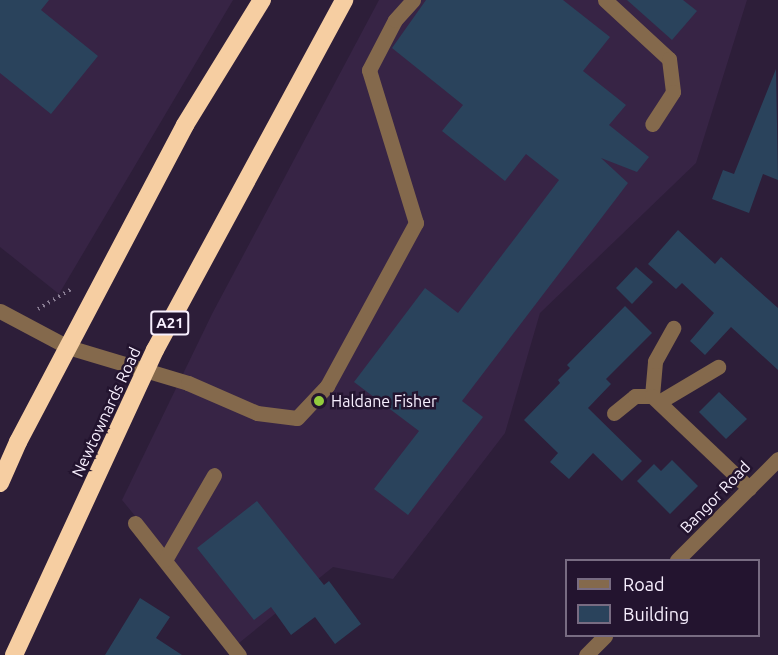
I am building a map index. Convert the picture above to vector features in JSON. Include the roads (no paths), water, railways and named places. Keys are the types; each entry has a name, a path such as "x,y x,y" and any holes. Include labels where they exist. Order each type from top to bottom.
{"highway":[{"path":"0,483 68,347 185,125 262,0"},
{"name":"Newtownards Road","path":"14,655 146,370 345,0"}],"street":[{"path":"0,312 68,347 188,383 257,413 297,418 327,386 416,223 369,70 395,20 413,0"},
{"path":"605,0 669,59 674,92 652,124"},
{"path":"673,328 655,361 656,399 748,488"},
{"path":"614,413 635,396 656,399 718,367"},
{"name":"Bangor Road","path":"679,559 778,459"},
{"path":"165,560 214,475"},
{"path":"135,523 239,655"},
{"path":"586,655 604,637"}],"place":[{"name":"Haldane Fisher","path":"319,401"}]}
